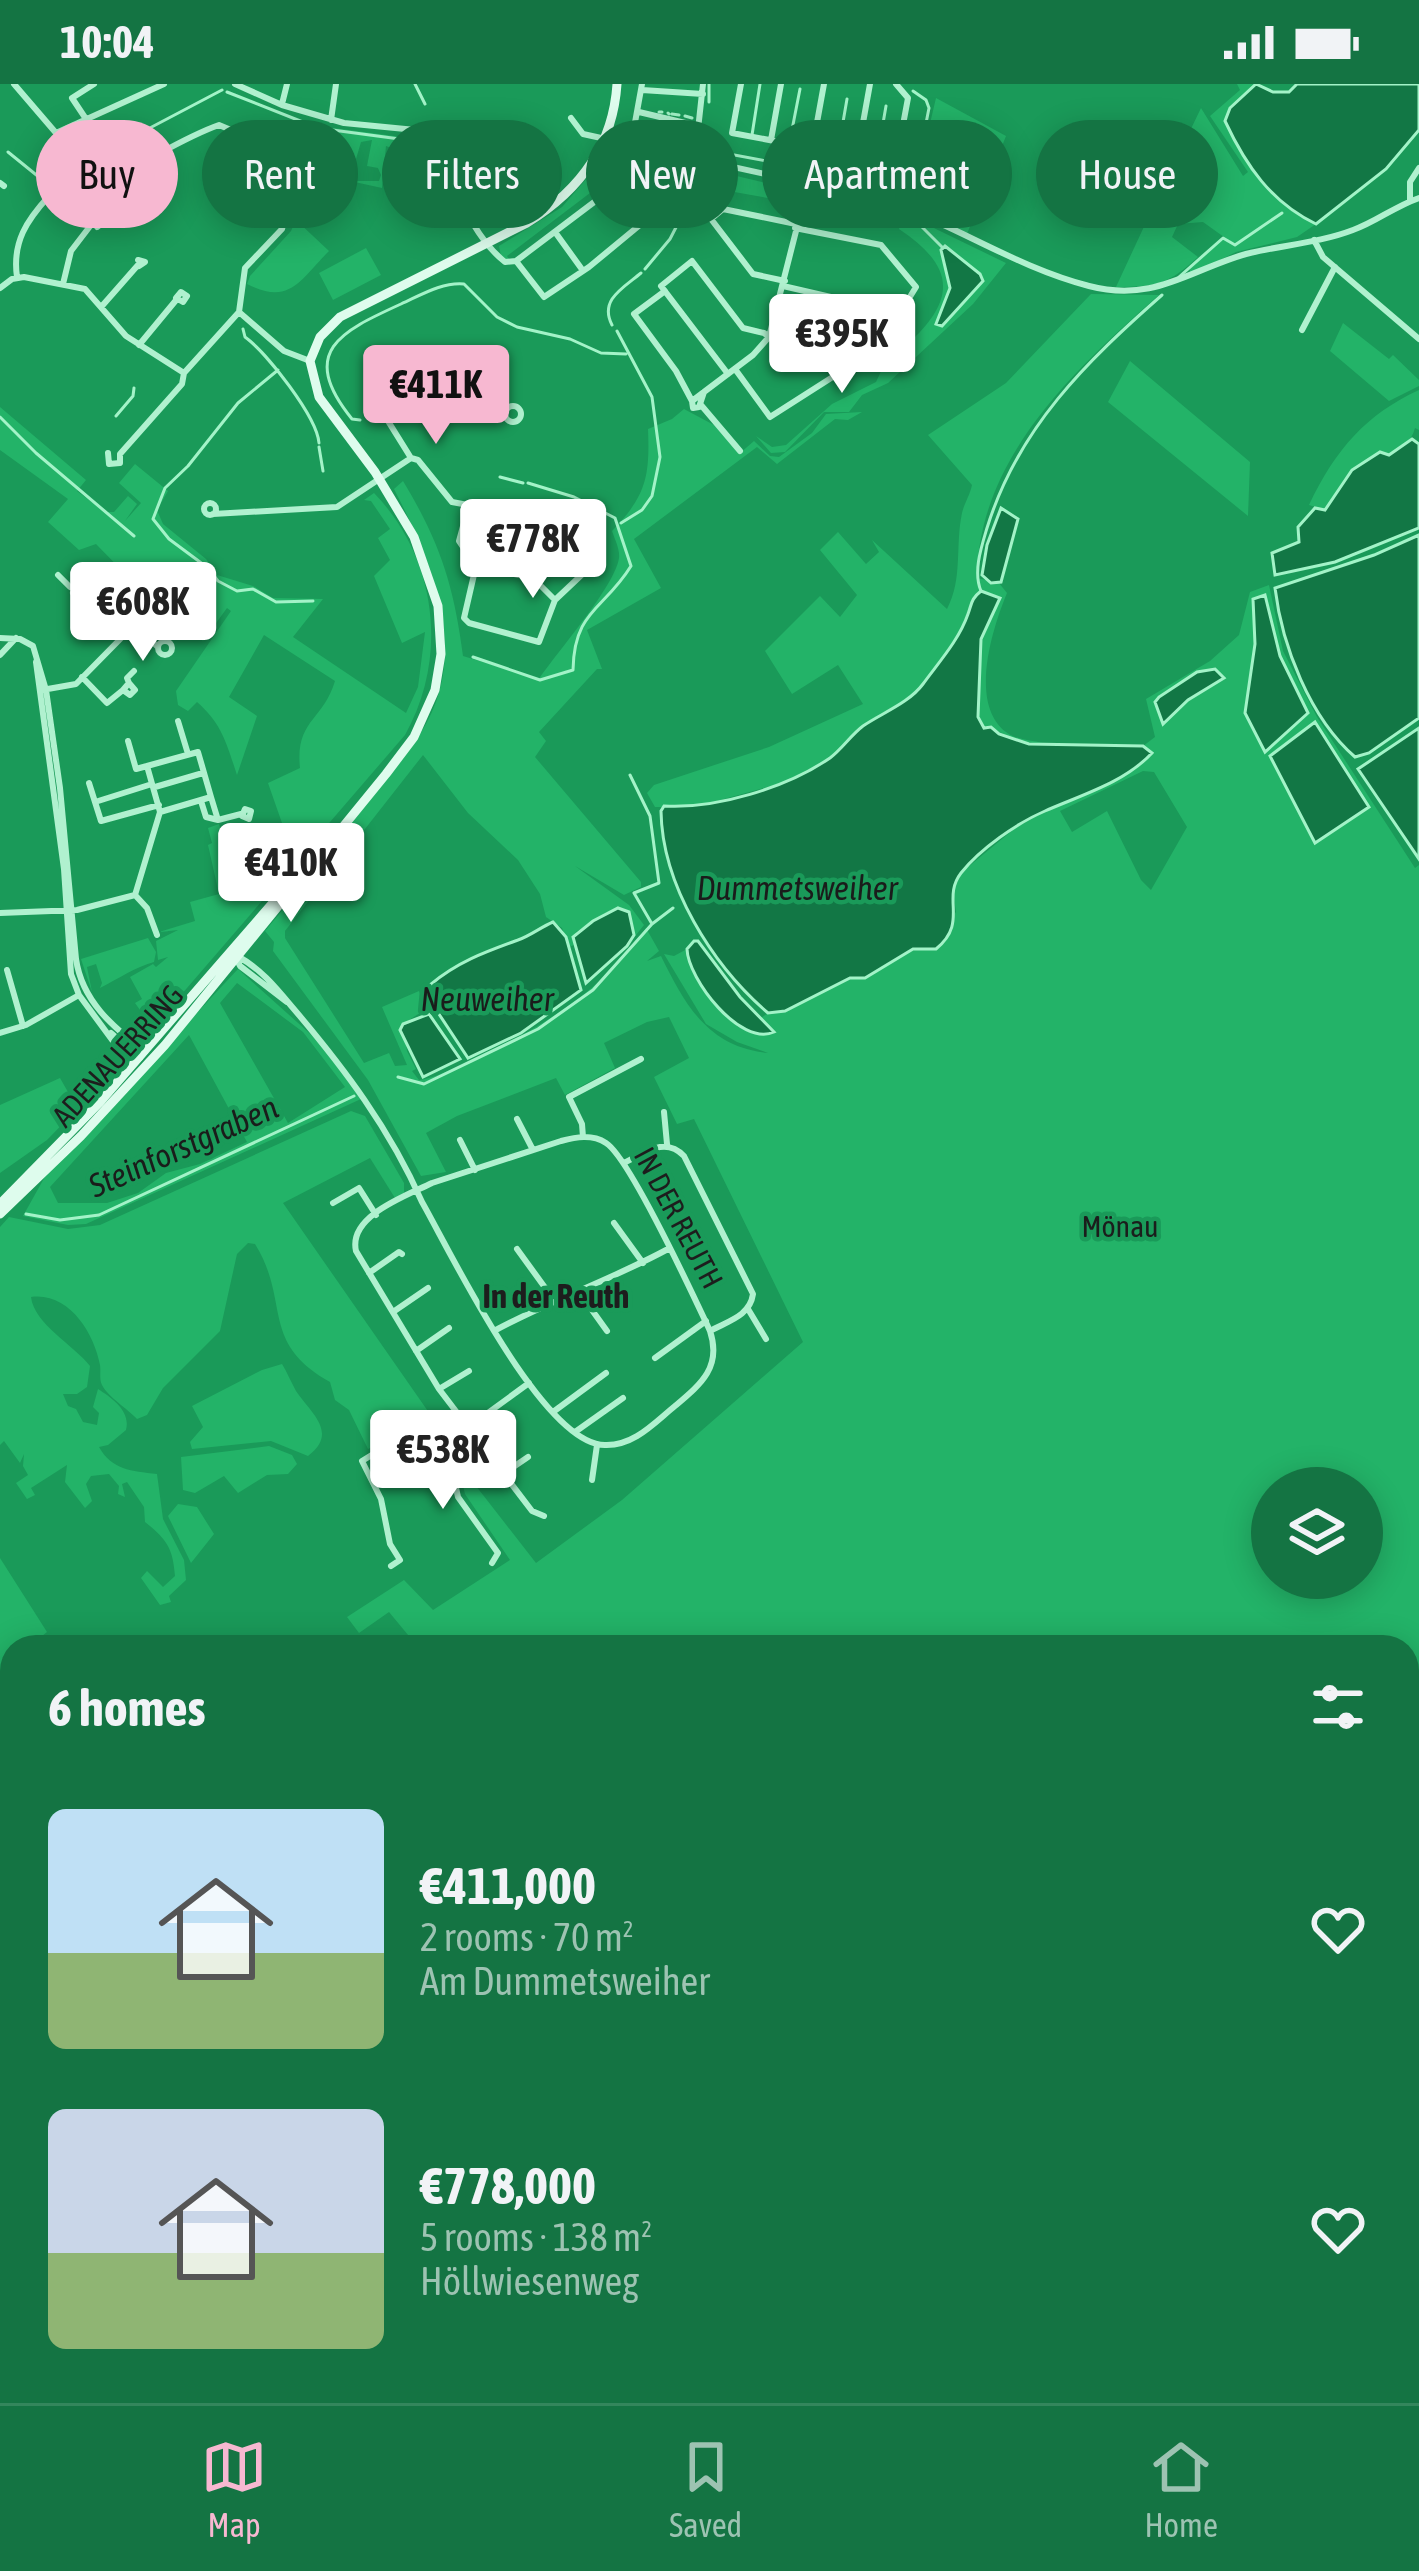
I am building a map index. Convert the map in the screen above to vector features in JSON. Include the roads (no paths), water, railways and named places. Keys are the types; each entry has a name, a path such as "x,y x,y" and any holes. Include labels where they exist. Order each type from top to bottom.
{"main road":[{"path":"608,120 616,84"},
{"path":"310,361 320,337 340,317 527,223 567,194 586,173"},
{"name":"ADENAUERRING","path":"3,1208 145,1057 309,866 414,737 428,710 440,667 442,634 433,582 414,537 380,479 319,397 310,361"},
{"name":"ADENAUERRING","path":"3,1208 145,1057"}],"street":[{"path":"14,84 56,133 164,84"},
{"path":"86,119 71,98 94,84"},
{"path":"235,84 331,120 336,84"},
{"path":"282,105 287,84"},
{"path":"741,84 732,133 762,138"},
{"path":"775,120 781,84"},
{"path":"818,120 824,84"},
{"path":"864,120 870,84"},
{"path":"896,84 908,98 904,120"},
{"path":"636,120 642,87 703,89 700,120"},
{"path":"639,112 681,120"},
{"path":"571,118 580,133 586,134"},
{"path":"358,123 427,130 443,138 455,184 487,244 505,262 517,261 630,175 658,210 544,297 517,261"},
{"path":"120,454 239,312 245,268 282,229 302,160 219,125 178,144"},
{"path":"952,228 1094,288 1166,287 1241,256 1362,227 1414,200 1411,182 1419,168"},
{"path":"762,218 723,209 711,219 753,274 900,313 916,287 881,245 805,228"},
{"path":"17,277 24,224 36,211"},
{"path":"63,284 70,251 88,228"},
{"path":"692,401 769,337 796,228"},
{"path":"555,232 582,269"},
{"path":"1315,240 1320,254 1419,339"},
{"path":"692,261 743,328 769,337 852,355 853,364 770,417 661,286 692,261"},
{"path":"102,306 138,265"},
{"path":"1302,330 1335,267"},
{"path":"0,288 17,277 85,289 126,336 184,373"},
{"path":"664,291 634,314 676,371 693,408 701,405"},
{"path":"139,345 177,299"},
{"path":"239,312 284,351 310,361"},
{"path":"468,508 449,500 424,465 411,458 383,413 454,360 466,363 505,412"},
{"path":"701,405 704,392"},
{"path":"701,405 740,451"},
{"path":"213,514 337,507 411,458"},
{"path":"476,566 464,612 469,623 537,643 544,638 555,600 591,566 590,555 564,528 474,505 468,508 459,542 476,566 533,578 555,600"},
{"path":"77,590 93,569"},
{"path":"58,575 118,624 158,647"},
{"path":"63,595 77,590"},
{"path":"118,624 144,596"},
{"path":"91,624 104,611"},
{"path":"125,617 130,628"},
{"path":"43,690 76,683 130,628"},
{"path":"0,638 16,638 33,646 36,653 76,959 85,990 145,1057"},
{"path":"0,655 16,638"},
{"path":"82,677 107,703 126,687 134,671"},
{"path":"178,721 188,754"},
{"path":"128,741 136,769 198,752 218,820"},
{"path":"135,895 160,809 147,766"},
{"path":"95,802 204,773"},
{"path":"89,783 101,821 211,797"},
{"path":"201,801 206,817 218,820 241,814"},
{"path":"0,913 70,911 135,895"},
{"path":"135,895 147,908 157,935"},
{"path":"70,911 69,959 79,995 121,1052 122,1078"},
{"path":"232,954 277,988 355,1083 494,1331 553,1412 597,1445 592,1480"},
{"path":"7,970 23,1026"},
{"path":"0,1033 23,1026 79,995"},
{"path":"99,1023 145,1057"},
{"path":"544,1516 532,1511 439,1389 353,1240 361,1224 417,1191 583,1137 569,1097 641,1058"},
{"path":"664,1112 667,1145"},
{"path":"517,1119 533,1150"},
{"name":"IN DER REUTH","path":"583,1137 609,1144 624,1163 710,1330 714,1360 700,1384 635,1438 597,1445"},
{"path":"460,1140 475,1170"},
{"path":"624,1163 667,1145"},
{"path":"667,1145 684,1156 751,1288 748,1310 766,1340"},
{"path":"333,1203 359,1188 376,1215"},
{"path":"614,1223 643,1263"},
{"path":"517,1249 554,1300"},
{"path":"494,1331 668,1249"},
{"path":"369,1273 399,1252 403,1255"},
{"path":"393,1312 428,1288"},
{"path":"579,1292 607,1331"},
{"path":"710,1330 748,1310"},
{"name":"IN DER REUTH","path":"655,1358 706,1322"},
{"path":"416,1352 449,1328"},
{"path":"439,1389 469,1371"},
{"path":"553,1412 607,1373"},
{"path":"437,1450 529,1382"},
{"path":"574,1432 623,1398"},
{"path":"391,1566 400,1560 390,1544 380,1499 362,1461 417,1426 424,1429 454,1479 458,1497 498,1553 492,1563"},
{"path":"503,1474 528,1456"}],"water":[{"path":"1256,84 1273,92 1289,92 1297,84 1419,84 1419,130 1386,169 1316,224 1286,205 1262,181 1225,121 1230,108"},
{"path":"945,246 983,281 942,326 936,324 950,288 941,250"},
{"path":"1412,439 1419,444 1419,528 1335,562 1275,575 1272,553 1299,542 1298,527 1315,508 1325,510 1352,470 1380,452 1389,455"},
{"path":"1001,508 1018,519 1001,582 991,583 982,575"},
{"path":"1419,535 1419,718 1369,753 1355,757 1324,722 1301,680 1275,588"},
{"name":"Dummetsweiher","path":"981,591 1000,598 981,639 978,717 984,728 1029,744 1143,746 1152,753 1115,780 1023,822 978,855 956,883 951,929 936,949 913,949 865,978 850,978 785,1011 768,1013 728,972 694,922 670,867 661,811 664,806 706,804 750,794 793,779 830,758 863,726 917,691 954,642"},
{"path":"1265,595 1280,656 1308,713 1265,752 1245,713 1255,644 1253,599"},
{"path":"1215,669 1224,678 1188,700 1163,724 1155,702 1159,697 1197,672"},
{"path":"1315,722 1369,807 1315,843 1270,756"},
{"path":"1419,728 1419,859 1358,769"},
{"path":"618,908 629,912 634,935 586,983 573,937"},
{"name":"Neuweiher","path":"553,922 566,937 581,990 521,1033 468,1058 431,1002 430,985 461,964"},
{"path":"694,941 774,1032 746,1030 718,1007 690,962 687,949"},
{"path":"429,1014 460,1059 423,1077 400,1030 403,1024"}],"waterway":[{"path":"415,84 425,104"},
{"path":"709,84 709,102"},
{"path":"752,135 760,84"},
{"path":"794,120 800,89"},
{"path":"165,120 222,90"},
{"path":"913,91 926,100 927,120"},
{"path":"227,92 298,120"},
{"path":"843,120 847,99"},
{"path":"884,120 886,106"},
{"path":"672,114 679,115"},
{"path":"685,116 692,118"},
{"path":"358,133 382,137"},
{"path":"8,152 36,175"},
{"path":"738,156 762,160"},
{"name":"Steinforstgraben","path":"1179,277 1223,238 1235,245 1282,213"},
{"path":"645,269 676,228"},
{"path":"923,228 943,248"},
{"path":"612,325 611,302 641,273"},
{"path":"360,420 352,419 328,376 334,346 361,324 448,285 464,284 497,317 517,327 570,339 601,353 626,354"},
{"name":"Steinforstgraben","path":"981,591 982,544 1017,459 1081,372 1162,295"},
{"path":"243,329 301,402 319,443"},
{"path":"617,331 652,397 660,457 652,496 642,510 621,523"},
{"path":"278,370 238,403 165,488 153,519 169,539 237,591 253,589 276,602 313,601"},
{"path":"116,416 134,388"},
{"path":"0,417 134,536"},
{"path":"319,447 323,471"},
{"path":"500,477 523,483"},
{"path":"473,657 540,680 573,670 585,622 631,566 615,518 574,497 528,483"},
{"path":"630,775 650,816 659,883 634,893 652,924"},
{"name":"Steinforstgraben","path":"398,1077 424,1084 538,1029 593,990 652,924 673,908"},
{"name":"Steinforstgraben","path":"26,1214 60,1220 99,1215 354,1096"}],"district":[{"name":"In der Reuth","path":"556,1296"}],"park label":[{"name":"Mönau","path":"1120,1227"}]}
